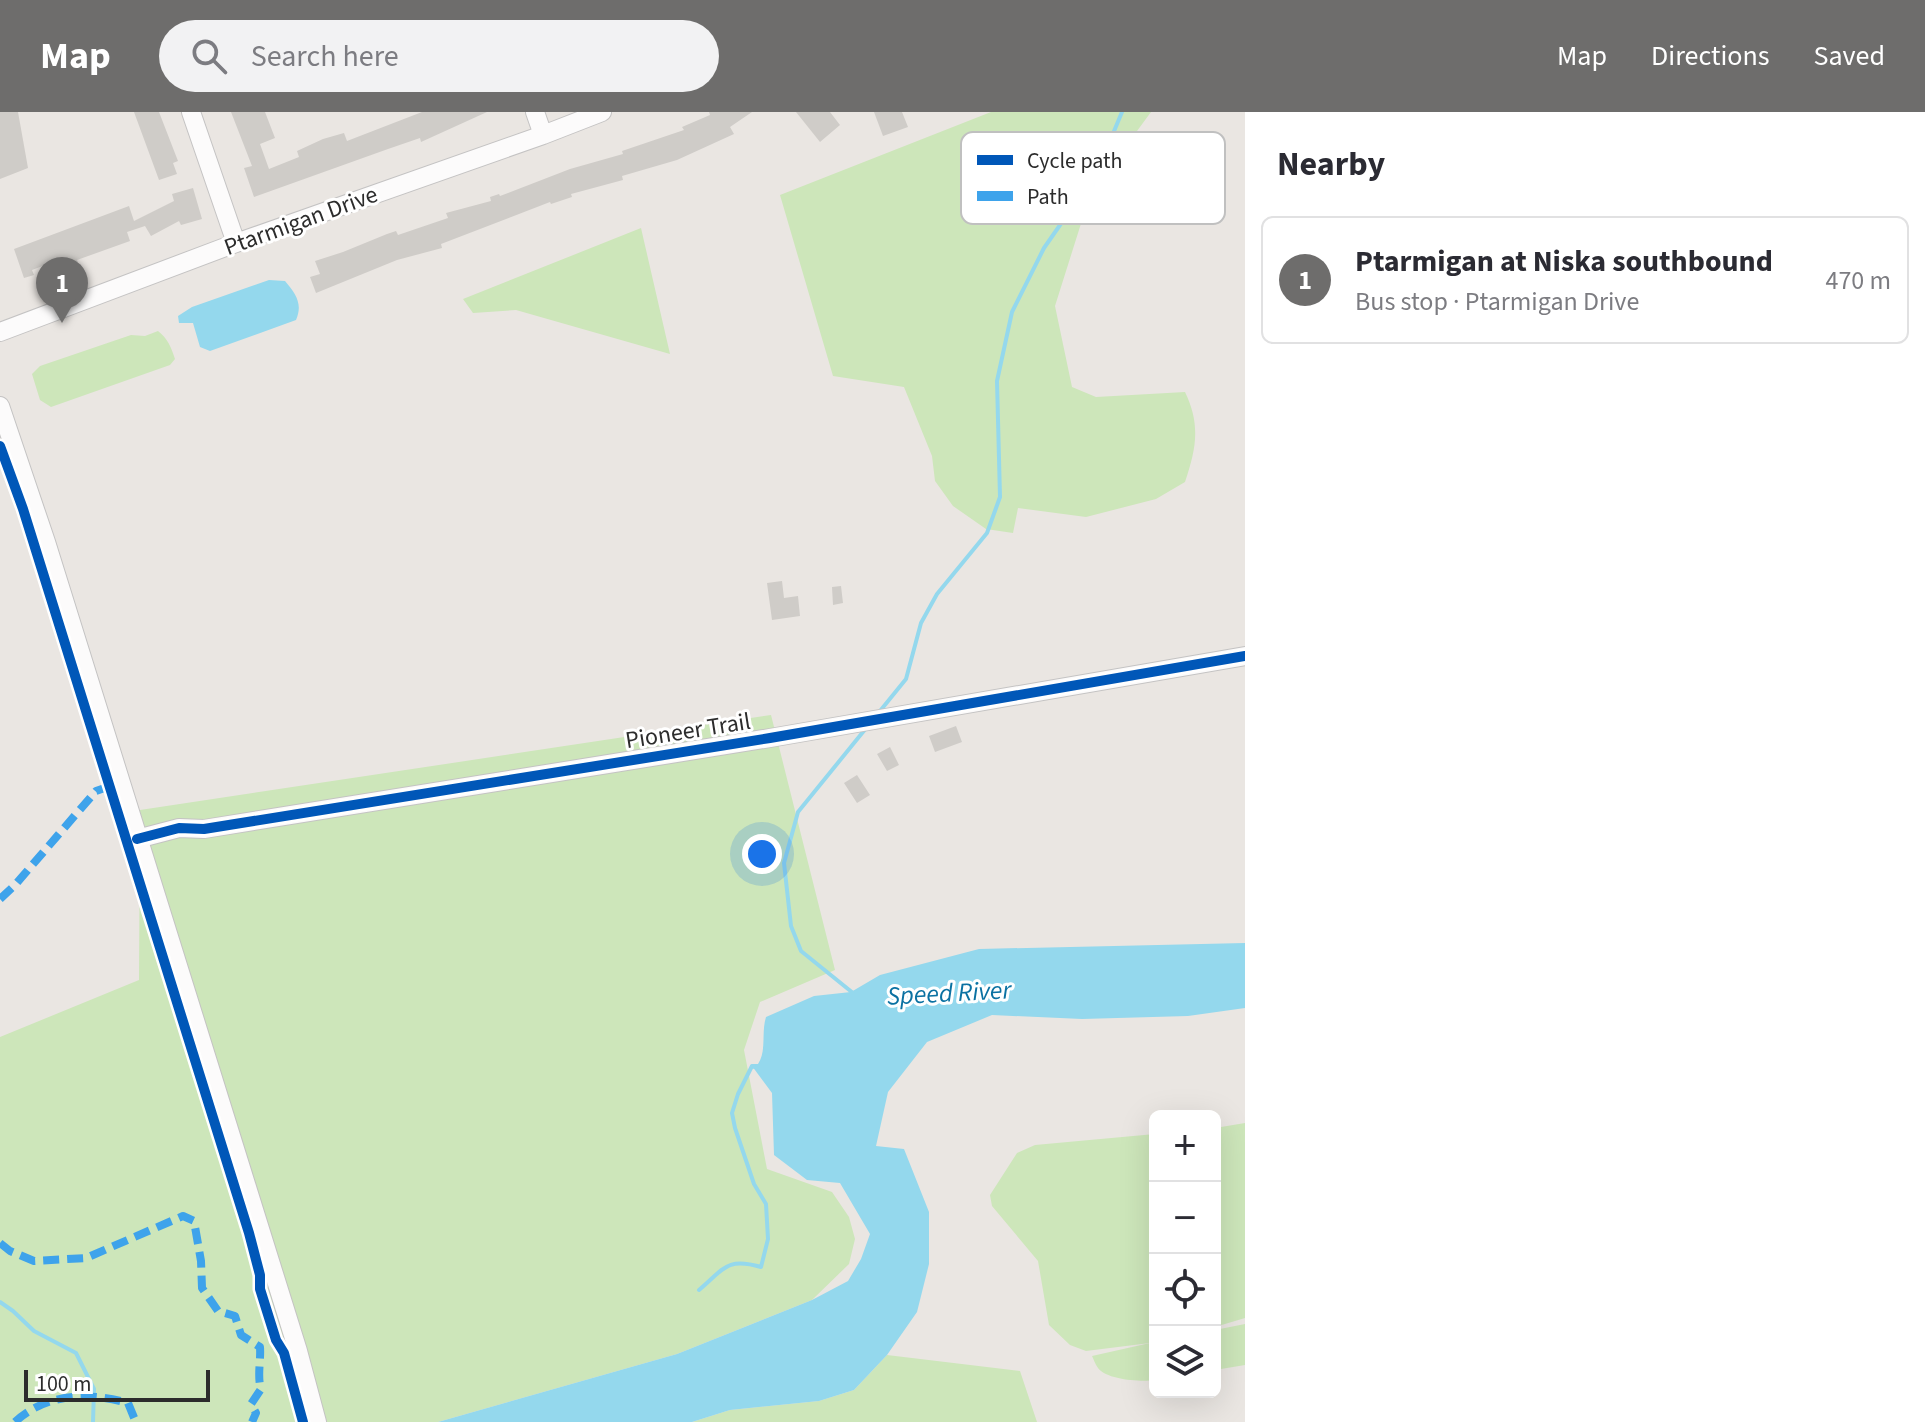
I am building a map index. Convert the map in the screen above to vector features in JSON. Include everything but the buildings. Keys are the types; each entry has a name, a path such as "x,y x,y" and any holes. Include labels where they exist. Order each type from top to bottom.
{"street":[{"path":"191,112 236,243"},
{"path":"535,112 543,135"},
{"name":"Ptarmigan Drive","path":"0,332 236,243 602,112"},
{"path":"0,406 46,542 298,1351 317,1422"},
{"name":"Pioneer Trail","path":"137,839 179,828 204,829 1245,656"}],"green space":[{"path":"991,112 1151,112 1136,132 961,132 961,224 1081,224 1055,306 1072,387 1096,397 1185,392 1193,415 1195,437 1185,482 1156,499 1086,517 1018,508 1013,533 986,529 953,506 935,481 932,456 904,387 833,376 780,195"},
{"path":"641,228 670,354 516,310 473,313 463,299"},
{"path":"158,331 167,340 174,355 175,359 170,365 51,407 40,400 32,374 40,366 131,335 145,336"},
{"path":"771,715 835,970 760,1002 744,1050 767,1169 832,1192 849,1217 855,1239 849,1264 812,1300 677,1354 438,1422 0,1422 0,1037 139,980 140,810"},
{"path":"1245,1123 1245,1318 1221,1325 1221,1182 1221,1127"},
{"path":"1149,1135 1149,1343 1086,1351 1070,1345 1049,1325 1038,1261 992,1206 990,1195 1017,1153 1035,1145"},
{"path":"1245,1324 1245,1365 1221,1369 1221,1329"},
{"path":"1149,1343 1149,1380 1116,1378 1102,1372 1092,1356"},
{"path":"887,1355 1020,1371 1037,1422 692,1422 730,1410 819,1401 854,1390"}],"water":[{"path":"269,280 285,281 292,290 298,304 296,320 210,351 200,347 193,323 179,323 178,316 192,307"},
{"name":"Speed River","path":"1245,943 1245,1008 1188,1016 1082,1019 992,1015 927,1042 888,1092 876,1146 904,1149 929,1212 929,1264 917,1312 887,1355 854,1390 819,1401 730,1410 692,1422 438,1422 677,1354 812,1300 848,1281 861,1259 870,1234 840,1183 807,1180 774,1155 772,1093 752,1066 758,1064 762,1053 766,1017 814,996 851,992 880,975 979,949"}],"waterway":[{"path":"1114,132 1122,112"},
{"path":"880,711 906,679 921,623 937,594 987,533 1000,497 997,381 1012,312 1044,248 1061,224"},
{"path":"853,993 801,951 791,926 784,863 798,812 867,727"},
{"path":"699,1290 733,1264 761,1267 768,1239 766,1204 754,1184 732,1113 738,1094 752,1066 755,1067"},
{"path":"0,1302 34,1331 76,1353 94,1389 93,1422"}],"marked path":[{"path":"0,899 96,791 116,784"},
{"path":"0,1243 34,1261 86,1258 183,1216 194,1221 202,1288 218,1311 235,1316 241,1335 260,1347 261,1389 251,1404 256,1413 252,1422"},
{"path":"15,1422 40,1405 83,1397 128,1403 135,1420 139,1422"}],"cycle path":[{"path":"0,446 23,509 249,1233 260,1275 260,1289 276,1340 284,1353 303,1422"},
{"path":"137,839 179,828 204,829 770,738 1245,656"}],"place":[{"name":"Ptarmigan at Niska southbound","path":"62,323"}]}
